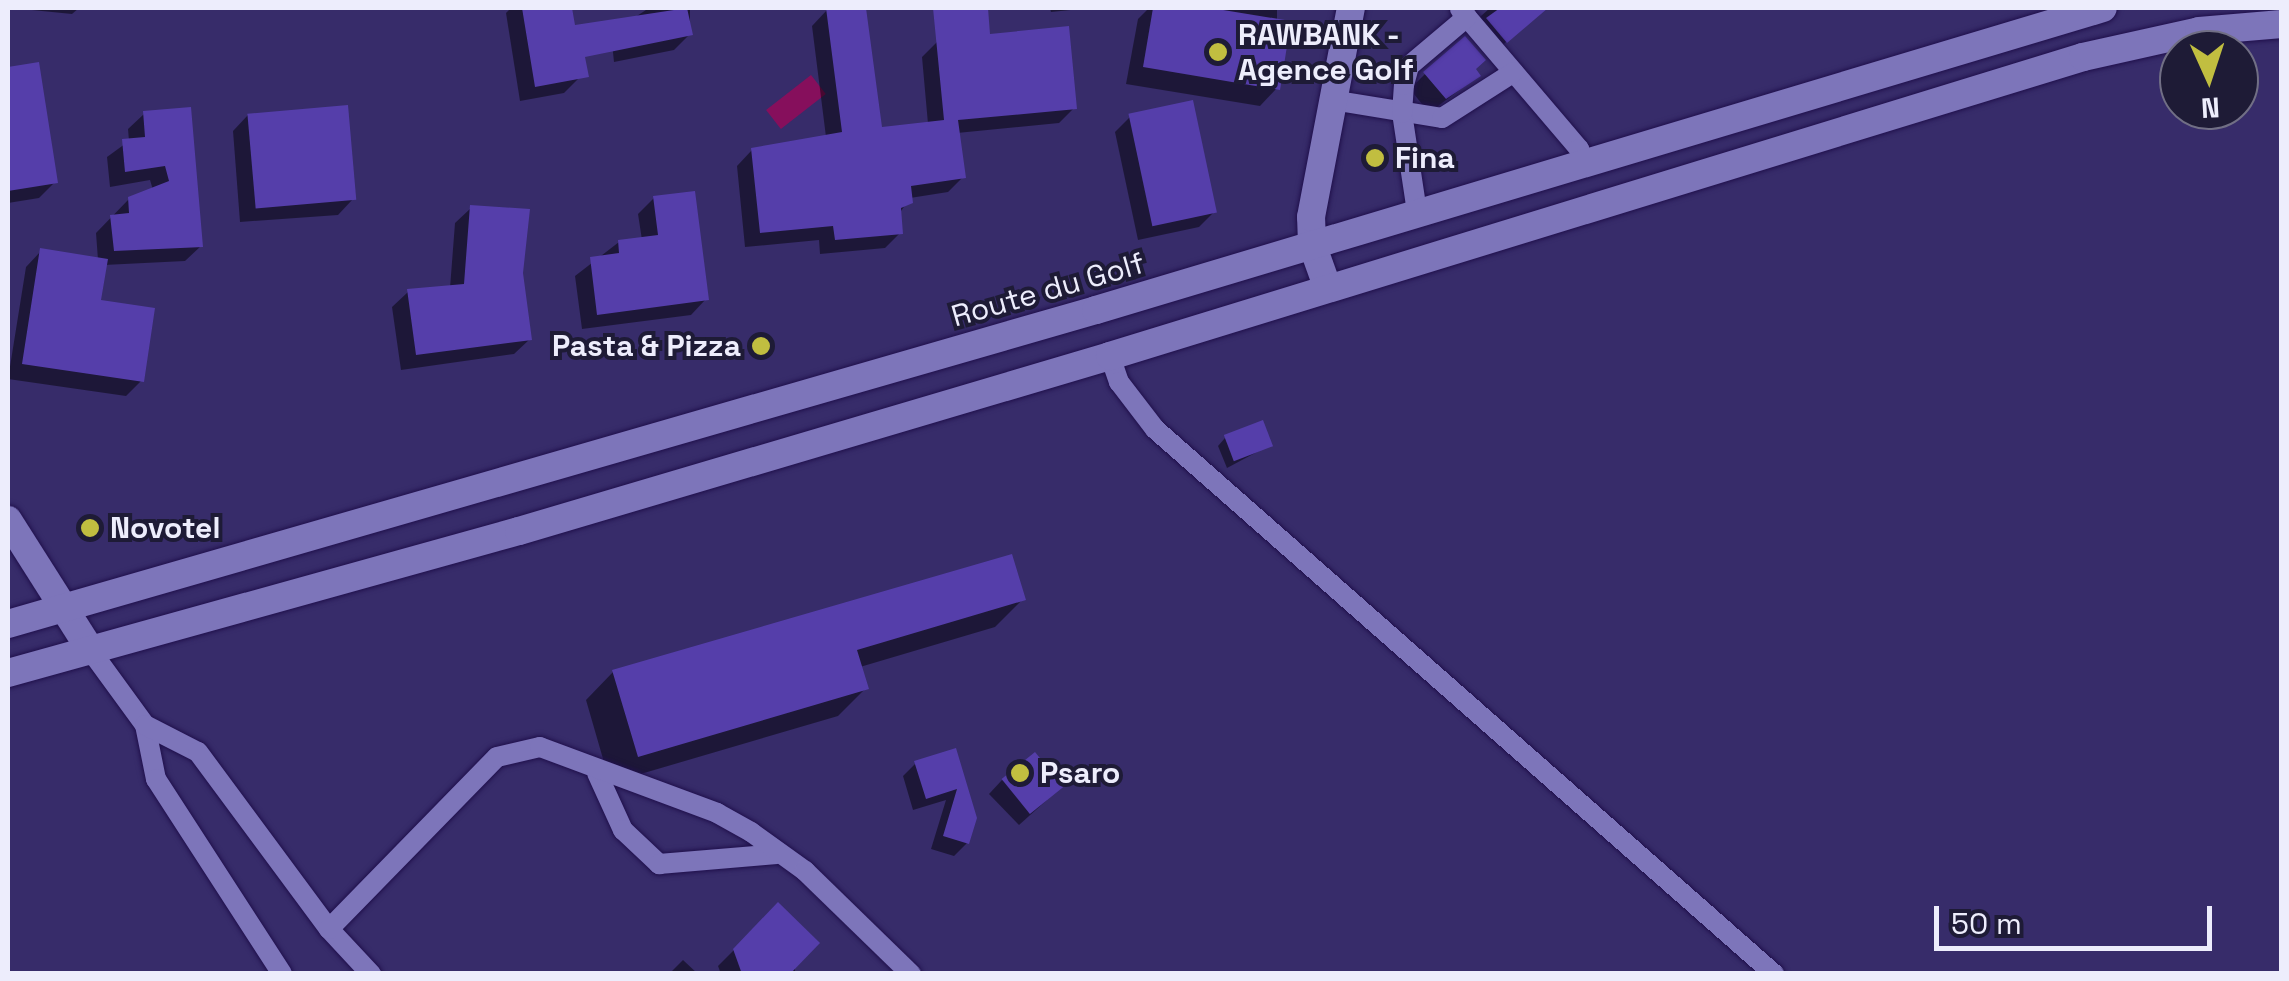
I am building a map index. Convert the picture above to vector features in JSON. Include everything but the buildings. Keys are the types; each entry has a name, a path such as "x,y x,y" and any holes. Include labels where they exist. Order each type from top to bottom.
{"main road":[{"path":"1327,286 1312,244 1332,100 1351,8"},
{"name":"Route du Golf","path":"8,624 1096,310 2103,8"},
{"path":"8,673 1110,356 1327,286 2083,57 2198,31 2282,24"},
{"path":"1096,310 1110,356"},
{"path":"8,520 91,651"}],"lane":[{"path":"1417,212 1402,113 1409,66 1463,12 1580,148 1584,162"},
{"path":"1332,100 1442,118 1514,72"},
{"path":"1110,356 1119,382 1155,430 1774,974"},
{"path":"91,651 145,725 156,779 282,974"},
{"path":"145,725 198,752 329,929 371,974"},
{"path":"329,929 498,757 540,747 597,773 717,813 805,871 911,974"},
{"path":"597,773 623,830 659,864 777,854"}],"shaded area":[{"path":"811,75 826,94 781,129 766,110"}],"place":[{"name":"RAWBANK - Agence Golf","path":"1218,52"},
{"name":"Fina","path":"1375,158"},
{"name":"Pasta & Pizza","path":"761,346"},
{"name":"Novotel","path":"90,528"},
{"name":"Psaro","path":"1020,773"}]}
